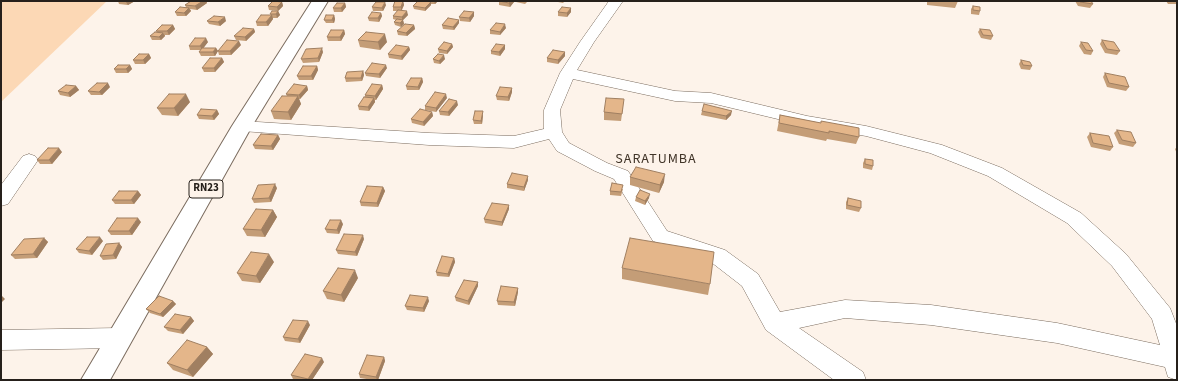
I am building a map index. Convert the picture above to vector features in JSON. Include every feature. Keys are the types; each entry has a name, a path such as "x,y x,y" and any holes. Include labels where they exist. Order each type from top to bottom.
{"main road":[{"name":"RN23","path":"95,380 242,126 320,1"}],"street":[{"path":"616,1 568,73 552,110 553,132 563,147 601,167 621,175 660,236 718,256 750,280 774,324 854,380"},
{"path":"568,73 675,96 711,98 807,121 866,131 936,149 995,172 1074,218 1119,260 1162,315 1176,364"},
{"path":"242,126 429,139 514,142 553,132"},
{"path":"1,199 29,160"},
{"path":"774,324 845,309 931,315 1057,333 1176,364"},
{"path":"1,340 119,338"}],"shaded area":[{"path":"1,1 107,1 1,102"}],"building":[{"path":"191,1 203,1 195,6 185,5"},
{"path":"273,1 282,2 277,7 268,6"},
{"path":"395,1 403,1 401,7 393,7"},
{"path":"418,1 431,2 425,8 413,6"},
{"path":"499,1 511,1 509,3"},
{"path":"1079,1 1091,1 1093,4 1080,2"},
{"path":"376,2 385,2 382,8 372,7"},
{"path":"337,3 345,3 341,8 333,8"},
{"path":"973,6 980,7 980,11 973,10"},
{"path":"180,7 189,8 184,13 175,12"},
{"path":"562,7 571,8 567,13 558,12"},
{"path":"398,10 407,11 402,17 393,16"},
{"path":"272,11 278,11 276,14 270,14"},
{"path":"464,11 474,12 469,18 459,17"},
{"path":"372,12 381,13 378,18 368,18"},
{"path":"261,15 272,15 266,22 256,22"},
{"path":"326,15 334,15 332,20 324,20"},
{"path":"214,16 225,17 218,22 207,21"},
{"path":"448,18 459,20 453,27 442,25"},
{"path":"397,19 403,20 400,23 394,22"},
{"path":"496,23 505,24 500,32 490,30"},
{"path":"405,24 414,25 406,33 397,31"},
{"path":"162,25 173,25 167,31 156,31"},
{"path":"243,28 254,29 245,37 234,36"},
{"path":"980,29 990,30 993,36 983,35"},
{"path":"331,30 344,30 340,37 327,37"},
{"path":"155,32 163,33 159,37 150,36"},
{"path":"366,32 385,34 378,42 358,40"},
{"path":"195,38 206,38 200,46 189,46"},
{"path":"227,40 239,41 230,51 218,51"},
{"path":"1102,40 1114,42 1120,51 1107,49"},
{"path":"444,42 452,44 447,51 438,49"},
{"path":"1081,42 1088,43 1093,51 1086,50"},
{"path":"496,44 505,45 499,52 491,51"},
{"path":"396,45 409,47 401,56 388,54"},
{"path":"202,48 216,48 213,52 199,52"},
{"path":"322,48 318,58 301,59 306,49"},
{"path":"553,50 565,52 558,60 547,58"},
{"path":"139,54 149,54 143,60 133,60"},
{"path":"438,54 444,55 439,61 433,59"},
{"path":"210,58 222,58 214,68 202,68"},
{"path":"1021,60 1030,62 1032,66 1023,65"},
{"path":"372,63 386,65 379,74 365,73"},
{"path":"118,65 130,65 126,69 114,69"},
{"path":"303,66 317,66 311,76 297,76"},
{"path":"363,71 361,78 345,78 347,72"},
{"path":"1105,73 1125,77 1129,87 1109,83"},
{"path":"411,78 422,78 418,87 406,86"},
{"path":"97,83 108,83 99,92 88,91"},
{"path":"294,84 307,86 299,95 286,94"},
{"path":"372,84 382,85 375,96 365,95"},
{"path":"66,85 76,86 68,93 58,91"},
{"path":"500,87 512,88 508,97 496,96"},
{"path":"435,92 446,94 436,108 425,106"},
{"path":"169,94 186,94 174,108 157,108"},
{"path":"282,96 298,96 288,112 271,111"},
{"path":"364,97 374,98 368,107 358,106"},
{"path":"606,98 624,99 622,114 604,112"},
{"path":"449,99 457,101 448,112 439,111"},
{"path":"704,104 732,111 726,116 702,111"},
{"path":"201,109 217,110 212,116 197,115"},
{"path":"420,109 432,112 423,122 411,119"},
{"path":"475,111 483,111 481,121 473,120"},
{"path":"780,115 821,123 821,121 859,128 859,137 829,131 829,133 779,123"},
{"path":"1117,130 1131,132 1136,143 1122,140"},
{"path":"1090,133 1109,136 1113,147 1093,143"},
{"path":"261,134 278,135 271,146 253,145"},
{"path":"48,148 59,148 49,160 37,160"},
{"path":"865,159 873,160 873,166 865,164"},
{"path":"636,167 665,174 660,185 630,177"},
{"path":"512,173 528,176 524,187 507,184"},
{"path":"612,183 623,185 621,192 610,191"},
{"path":"275,184 269,198 252,199 258,185"},
{"path":"367,186 383,187 377,203 360,202"},
{"path":"640,190 650,194 645,201 636,197"},
{"path":"119,191 138,191 131,200 112,200"},
{"path":"848,198 861,201 861,208 847,205"},
{"path":"492,203 509,205 502,222 484,219"},
{"path":"256,209 273,210 261,230 243,229"},
{"path":"117,218 138,218 129,231 108,231"},
{"path":"330,220 341,220 337,230 325,229"},
{"path":"344,234 363,235 355,252 336,250"},
{"path":"87,237 100,237 89,251 76,249"},
{"path":"44,238 33,254 11,255 24,239"},
{"path":"630,238 714,252 710,284 622,268"},
{"path":"119,243 113,255 100,256 106,244"},
{"path":"251,252 269,254 256,276 237,273"},
{"path":"442,256 454,258 448,274 436,272"},
{"path":"338,268 355,270 341,295 323,291"},
{"path":"464,280 478,282 468,301 455,297"},
{"path":"501,286 518,288 514,302 497,301"},
{"path":"410,295 428,297 423,308 405,306"},
{"path":"159,296 173,301 160,314 146,309"},
{"path":"175,314 191,317 180,330 164,327"},
{"path":"293,320 308,321 298,339 283,337"},
{"path":"187,340 207,347 187,370 167,363"},
{"path":"305,354 322,358 308,379 291,375"},
{"path":"367,355 384,357 376,377 359,374"}],"district":[{"name":"SARATUMBA","path":"656,160"}]}
